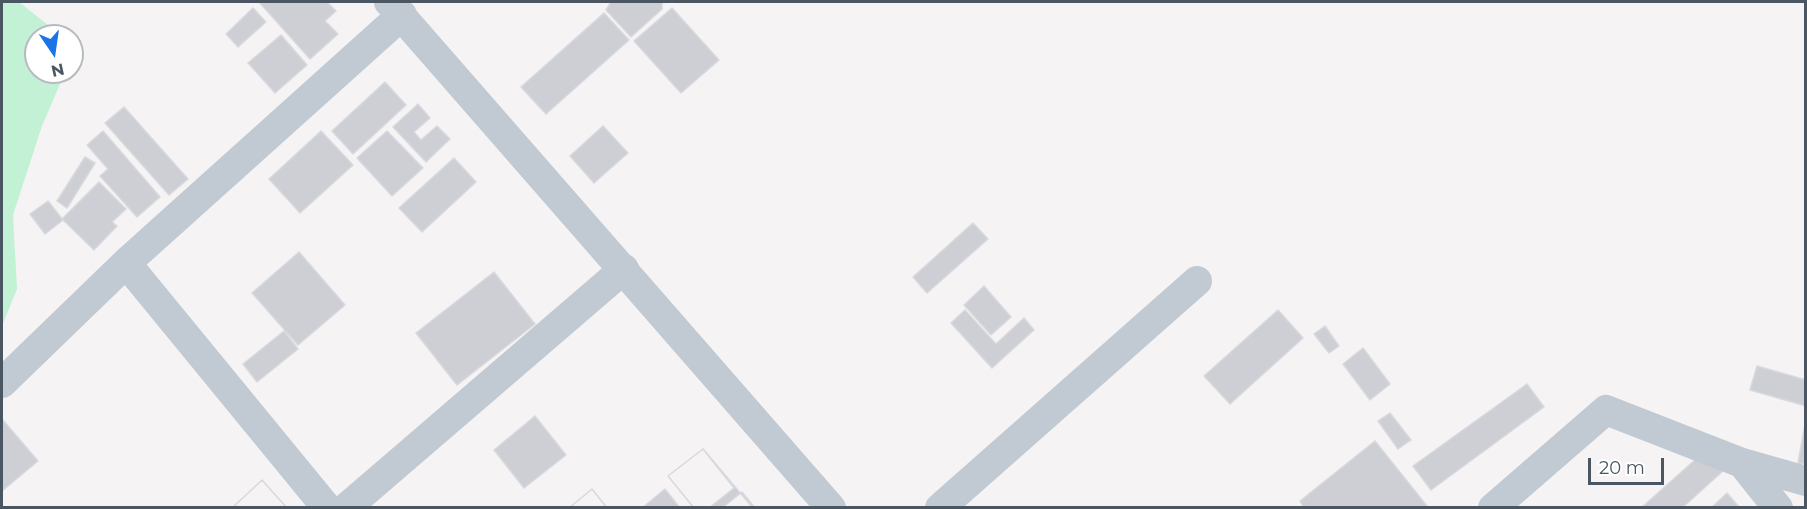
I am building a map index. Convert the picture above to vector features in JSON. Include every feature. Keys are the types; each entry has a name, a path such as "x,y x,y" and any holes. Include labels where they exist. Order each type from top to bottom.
{"street":[{"path":"2,382 395,8 831,507"},
{"path":"126,264 327,507"},
{"path":"346,507 624,269"},
{"path":"940,507 1197,281"},
{"path":"1493,507 1606,410 1742,463 1806,481"},
{"path":"1742,463 1778,507"}],"green space":[{"path":"2,2 19,2 47,24 24,24 24,84 60,84 42,126 13,215 17,289 2,326"}],"building":[{"path":"259,2 327,2 336,11 325,21 338,34 310,59"},
{"path":"611,2 662,2 662,9 631,37 606,10"},
{"path":"253,8 266,22 238,47 226,34"},
{"path":"672,8 719,60 681,93 634,41"},
{"path":"604,13 629,40 546,114 521,87"},
{"path":"281,35 307,65 275,93 248,63"},
{"path":"385,82 406,105 353,154 332,131"},
{"path":"418,104 430,118 414,132 421,140 437,126 450,139 426,162 393,127"},
{"path":"124,107 188,179 169,195 105,123"},
{"path":"603,126 628,153 594,183 570,156"},
{"path":"103,131 160,197 137,217 100,176 108,169 87,145"},
{"path":"321,131 353,165 300,213 269,179"},
{"path":"387,131 423,168 392,196 357,158"},
{"path":"85,157 95,163 67,208 57,201"},
{"path":"454,158 476,182 422,232 399,208"},
{"path":"99,182 126,209 112,222 117,226 94,250 62,219"},
{"path":"48,201 63,220 45,234 30,214"},
{"path":"973,223 988,239 927,293 913,277"},
{"path":"299,252 345,305 298,345 252,293"},
{"path":"494,272 535,324 457,385 416,333"},
{"path":"984,286 1011,317 991,335 964,305"},
{"path":"965,310 996,344 1024,318 1034,330 992,368 951,323"},
{"path":"1278,310 1303,338 1230,404 1204,376"},
{"path":"1325,326 1339,346 1329,353 1314,334"},
{"path":"284,331 298,349 257,382 243,364"},
{"path":"1363,348 1390,384 1370,400 1343,364"},
{"path":"1757,366 1806,380 1806,406 1750,390"},
{"path":"1527,384 1544,407 1431,490 1413,466"},
{"path":"1390,413 1411,440 1398,449 1378,421"},
{"path":"535,416 566,455 524,488 494,450"},
{"path":"2,419 38,461 2,491"},
{"path":"1806,419 1806,464 1798,463"},
{"path":"1375,441 1427,506 1425,508 1304,508 1300,501"},
{"path":"703,449 734,488 709,508 694,508 668,476"},
{"path":"703,449 753,508 694,508 668,476"},
{"path":"1705,451 1723,471 1682,508 1641,508"},
{"path":"262,480 287,508 232,508"},
{"path":"262,480 287,508 232,508"},
{"path":"592,489 607,508 569,508"},
{"path":"592,489 607,508 569,508"},
{"path":"665,489 680,508 642,508"},
{"path":"742,492 755,508 722,508"},
{"path":"1727,493 1740,508 1711,508"}]}
